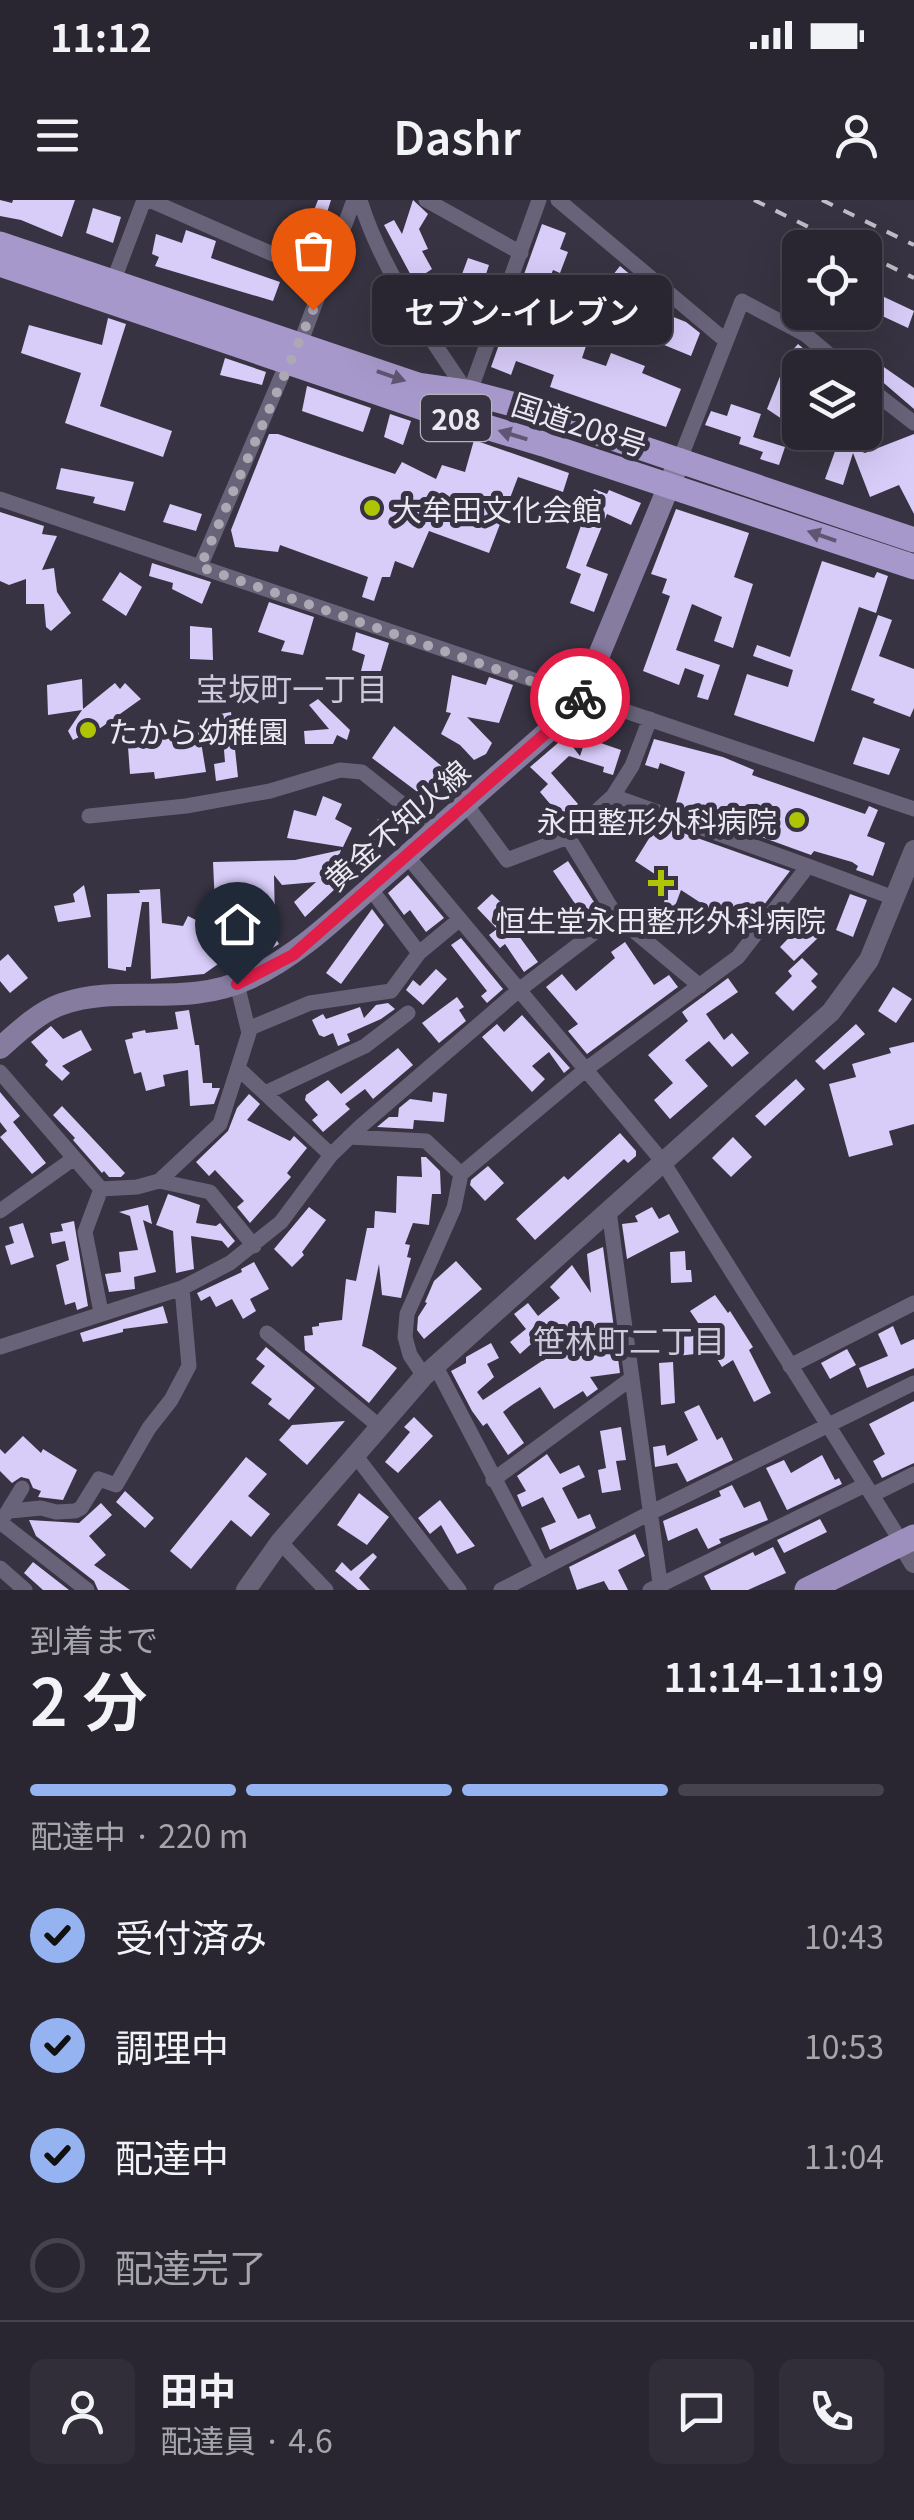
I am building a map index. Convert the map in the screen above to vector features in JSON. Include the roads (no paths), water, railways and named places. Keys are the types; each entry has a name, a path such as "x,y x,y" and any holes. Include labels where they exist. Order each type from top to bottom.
{"highway":[{"name":"国道208号","path":"0,244 110,290 294,353 460,419 914,567"},
{"name":"国道208号","path":"0,264 110,290"},
{"name":"国道208号","path":"294,353 418,385 468,392 680,459 914,540"}],"main road":[{"name":"黄金不知火線","path":"0,1048 20,1030 64,1004 103,997 184,996 237,984 293,955 562,719 582,696 680,459"},
{"path":"807,1590 847,1581 910,1548"}],"street":[{"path":"110,290 146,200 325,276"},
{"path":"200,567 357,200"},
{"path":"357,200 396,283 468,392"},
{"path":"426,200 521,253"},
{"path":"460,419 539,200"},
{"path":"558,200 726,340"},
{"path":"680,459 742,302 806,335 824,350"},
{"path":"882,398 914,423"},
{"path":"0,499 914,809"},
{"path":"466,803 508,860 568,837 613,796 632,766 650,720"},
{"path":"89,816 186,806 270,791 340,770 362,772 435,830"},
{"path":"613,796 902,896"},
{"path":"568,837 616,916 700,986"},
{"path":"246,1590 280,1542 430,1371 831,1012 869,960 902,896 914,850"},
{"path":"407,856 663,1162 868,1490 910,1548"},
{"path":"534,1578 493,1480 430,1371 410,1356 405,1337 407,1314 454,1208 461,1174 584,1070 738,957 808,866"},
{"path":"370,888 420,953"},
{"path":"0,1347 182,1288 230,1263 281,1222 331,1155 350,1137 519,990 616,916"},
{"path":"248,1029 310,1003 391,991 420,953 460,919"},
{"path":"101,1190 137,1188 159,1181 220,1124 248,1029 237,984"},
{"path":"265,1093 365,1046 408,1013"},
{"path":"239,1068 331,1155"},
{"path":"0,1072 101,1190"},
{"path":"350,1137 426,1141 461,1174"},
{"path":"0,1212 73,1159"},
{"path":"159,1181 210,1192 254,1246"},
{"path":"101,1190 85,1232 101,1312"},
{"path":"610,1211 657,1588 868,1490 914,1474"},
{"path":"3,1518 41,1508 75,1511 99,1479 116,1485 189,1366 182,1288"},
{"path":"790,1366 914,1303"},
{"path":"267,1333 380,1427"},
{"path":"493,1480 632,1378"},
{"path":"501,1590 534,1578 650,1512 914,1383"},
{"path":"355,1455 459,1590"},
{"path":"3,1518 22,1488"},
{"path":"3,1518 86,1590"},
{"path":"280,1542 326,1590"},
{"path":"0,1568 25,1590"}],"railway":[{"path":"754,200 815,230"},
{"path":"822,200 914,245"},
{"path":"882,262 914,278"}],"place":[{"name":"セブン-イレブン","path":"313,310"},
{"name":"大牟田文化会館","path":"372,508"},
{"name":"たから幼稚園","path":"88,730"},
{"name":"永田整形外科病院","path":"797,820"},
{"name":"恒生堂永田整形外科病院","path":"661,883"}],"district":[{"name":"宝坂町一丁目","path":"292,687"},
{"name":"笹林町二丁目","path":"629,1339"}]}
